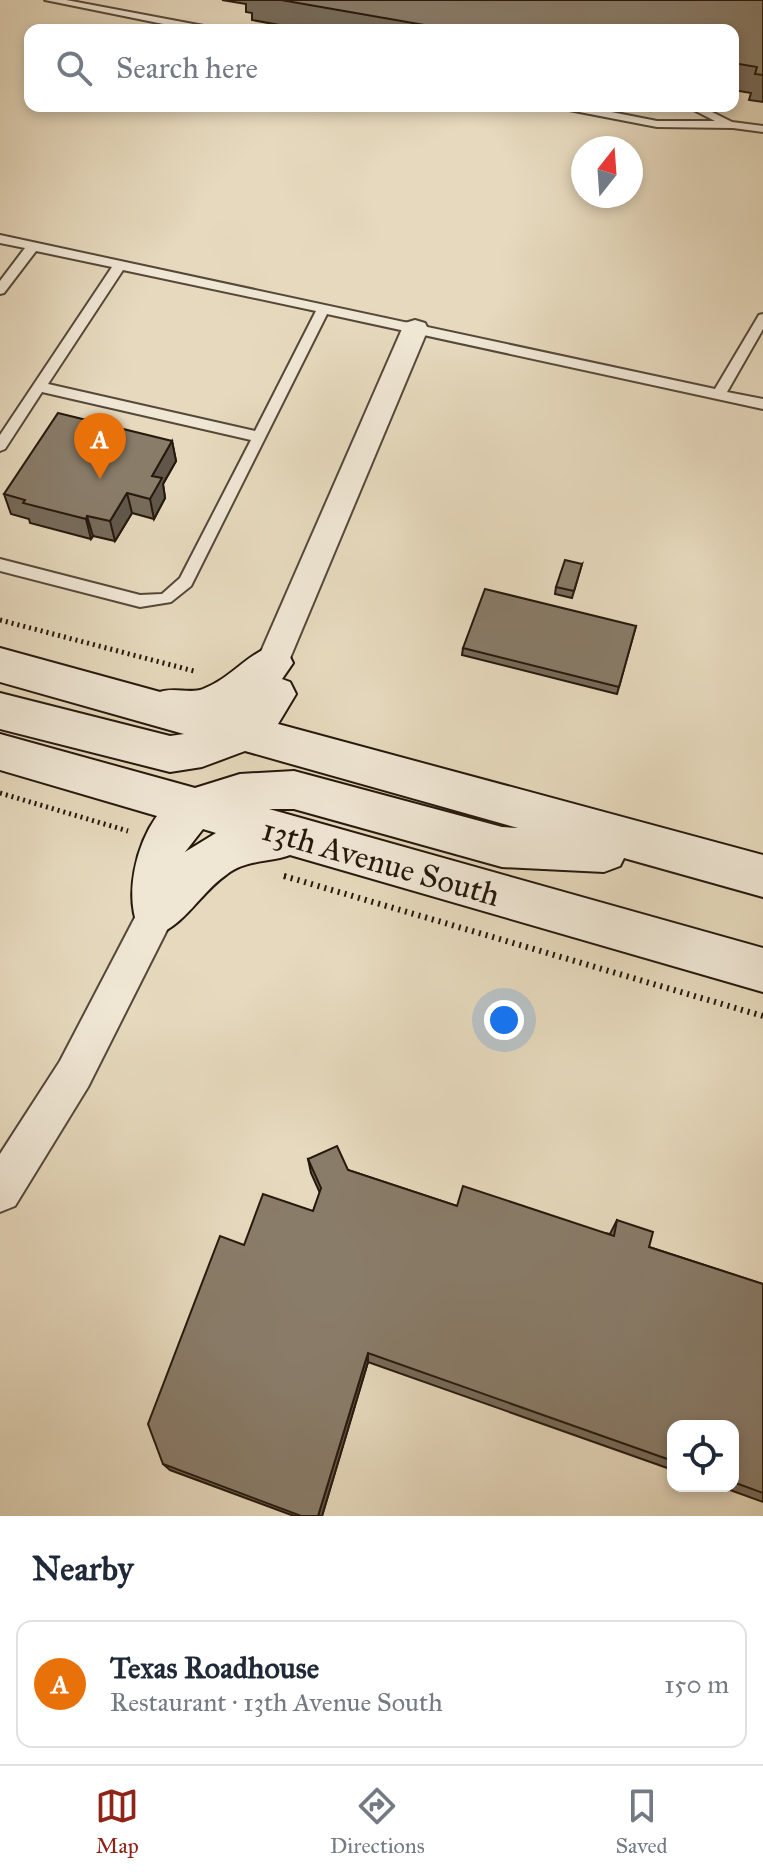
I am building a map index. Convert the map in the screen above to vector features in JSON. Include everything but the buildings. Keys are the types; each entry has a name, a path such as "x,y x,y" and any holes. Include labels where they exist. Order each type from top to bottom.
{"main road":[{"path":"0,665 763,876"},
{"path":"143,703 204,708 248,686 274,678"},
{"path":"0,711 170,754 196,752 257,722 274,678"},
{"path":"274,678 284,715 306,739 342,761"},
{"path":"20,758 131,806 154,826 166,828 223,796 261,789 294,790 502,847 686,856"},
{"path":"156,914 166,828"},
{"name":"13th Avenue South","path":"166,828 763,970"},
{"path":"156,914 201,865 225,848 251,840 288,856"}],"street":[{"path":"274,678 415,329"},
{"path":"0,1191 74,1074 156,914"}],"lane":[{"path":"50,0 177,24"},
{"path":"595,112 657,124 733,125 763,129"},
{"path":"704,112 733,125"},
{"path":"0,239 763,404"},
{"path":"0,290 33,246"},
{"path":"0,446 120,265"},
{"path":"0,565 140,601 157,601 176,595 186,582 323,309"},
{"path":"719,394 763,318"},
{"path":"39,387 259,437"}],"path":[{"path":"0,620 207,675"},
{"path":"0,793 166,828"},
{"path":"288,856 763,1016"}],"place":[{"name":"Texas Roadhouse","path":"100,479"}]}
